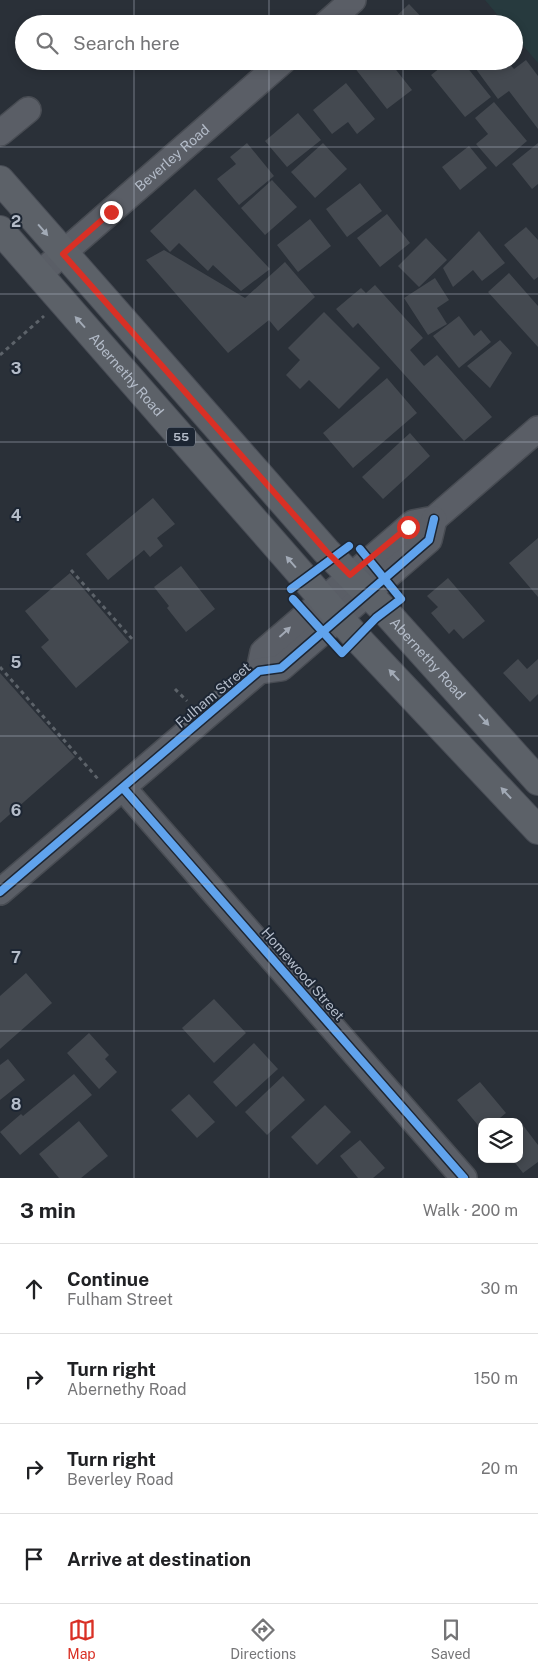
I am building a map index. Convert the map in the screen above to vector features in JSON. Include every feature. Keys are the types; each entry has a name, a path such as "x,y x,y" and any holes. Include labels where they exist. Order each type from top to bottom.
{"main road":[{"name":"Abernethy Road","path":"0,180 63,254 359,585 538,780"},
{"name":"Abernethy Road","path":"0,230 332,608 538,830"}],"street":[{"path":"336,15 353,0"},
{"name":"Beverley Road","path":"38,275 273,70"},
{"path":"0,133 28,110"},
{"name":"Fulham Street","path":"0,892 259,671 281,668 332,608 359,585 428,540 434,519 538,429"},
{"name":"Homewood Street","path":"123,788 143,808 464,1178"}],"path":[{"path":"0,355 46,314"},
{"path":"71,570 133,640"},
{"path":"0,666 98,780"},
{"path":"175,689 187,701"}],"green space":[{"path":"485,0 538,0 538,63 523,46 523,15 498,15"}],"building":[{"path":"409,4 419,15 397,15"},
{"path":"526,60 538,76 538,129 509,91 498,99 477,70 523,70 523,62"},
{"path":"356,70 396,70 412,90 387,109"},
{"path":"437,70 469,70 491,97 465,117 431,75"},
{"path":"346,83 375,119 357,134 348,122 332,134 313,110"},
{"path":"494,102 527,141 496,167 476,144 488,134 475,118"},
{"path":"298,113 321,140 287,167 265,141"},
{"path":"247,143 274,176 239,205 217,179 236,164 230,157"},
{"path":"323,143 347,169 315,198 291,172"},
{"path":"538,143 538,184 532,189 512,164"},
{"path":"469,146 487,168 460,190 442,167"},
{"path":"272,180 297,207 265,235 241,208"},
{"path":"360,183 382,211 347,237 326,209"},
{"path":"195,189 270,269 241,291 213,265 208,271 179,243 170,252 150,231"},
{"path":"387,214 410,243 380,267 357,238"},
{"path":"310,219 331,246 298,272 277,245"},
{"path":"526,227 538,240 538,277 534,280 504,245"},
{"path":"479,231 505,263 482,281 473,270 453,287 443,268"},
{"path":"426,238 447,260 419,287 398,266"},
{"path":"164,250 245,298 285,262 315,297 278,331 269,320 228,353 146,260"},
{"path":"509,273 538,306 538,347 488,292"},
{"path":"435,278 449,300 437,308 447,324 428,335 404,298"},
{"path":"375,285 423,338 410,350 424,366 437,355 492,417 464,441 358,323 353,328 336,309 361,288 366,293"},
{"path":"324,312 380,368 339,409 309,380 300,389 286,375 300,360 288,348"},
{"path":"459,316 474,336 481,330 491,342 459,368 433,336"},
{"path":"500,340 512,353 490,388 467,366"},
{"path":"387,378 417,413 353,468 323,433"},
{"path":"410,433 430,456 383,499 362,477"},
{"path":"153,498 175,524 157,538 163,546 150,557 144,550 108,580 86,554"},
{"path":"538,538 538,597 509,563"},
{"path":"181,566 215,609 186,632 167,608 169,606 154,587"},
{"path":"70,573 129,642 76,688 41,647 49,640 25,611"},
{"path":"448,578 485,621 463,639 454,629 449,634 431,613 438,607 427,596"},
{"path":"518,659 527,669 538,659 538,694 530,702 503,673"},
{"path":"0,673 75,757 0,823"},
{"path":"26,973 52,1003 0,1049 0,996"},
{"path":"214,999 246,1033 214,1063 182,1028"},
{"path":"89,1033 109,1055 105,1059 117,1072 99,1089 67,1053"},
{"path":"254,1043 278,1069 236,1107 213,1082"},
{"path":"8,1059 25,1080 0,1100 0,1065"},
{"path":"74,1074 92,1095 20,1155 0,1132 21,1114 23,1116"},
{"path":"283,1076 305,1100 267,1135 245,1112"},
{"path":"480,1082 506,1113 500,1118 478,1118 478,1125 457,1100"},
{"path":"189,1094 215,1122 197,1138 171,1110"},
{"path":"325,1105 351,1132 317,1165 291,1137"},
{"path":"79,1121 108,1156 81,1178 59,1178 39,1154"},
{"path":"523,1125 538,1145 538,1162 523,1173 515,1163 523,1163"},
{"path":"360,1140 385,1168 373,1178 358,1178 340,1156"}],"cycle path":[{"path":"0,892 259,671 281,668 429,540 434,519"},
{"path":"291,589 349,546"},
{"path":"293,599 342,653 376,618 401,599 360,549"},
{"path":"123,788 464,1178"}],"route":[{"path":"111,212 63,254 326,551 350,575 408,527"}]}
